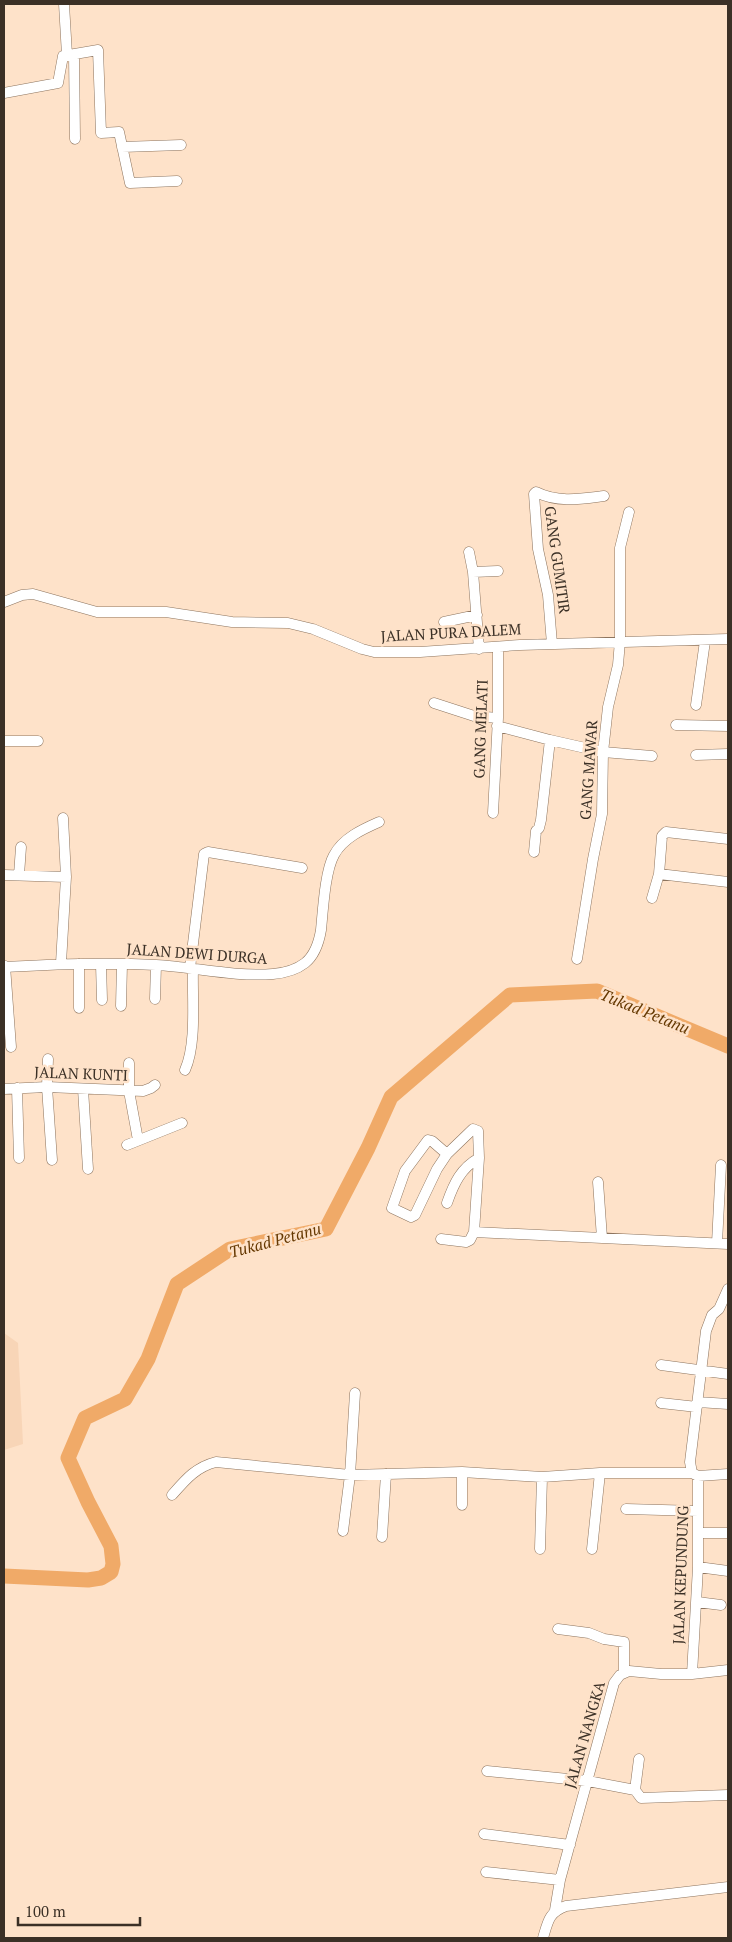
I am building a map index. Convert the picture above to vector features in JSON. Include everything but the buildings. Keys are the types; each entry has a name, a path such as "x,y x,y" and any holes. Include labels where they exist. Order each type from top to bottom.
{"street":[{"path":"64,4 71,54 74,139"},
{"path":"4,93 58,83 63,56 98,50 101,133 119,132 130,183 177,181"},
{"path":"122,147 181,144"},
{"name":"GANG GUMITIR","path":"552,644 548,595 538,550 534,494 536,492 553,499 570,500 604,496"},
{"name":"GANG MAWAR","path":"577,959 602,814 603,752 608,708 618,665 620,642 620,548 629,512"},
{"path":"469,552 473,572 479,649"},
{"path":"473,572 498,571"},
{"name":"JALAN PURA DALEM","path":"4,602 30,594 97,612 166,612 232,622 288,623 374,652 728,639"},
{"path":"444,622 476,615"},
{"path":"696,705 705,641"},
{"name":"GANG MELATI","path":"493,813 498,722 498,647"},
{"path":"434,703 550,740 603,752 652,756"},
{"path":"676,725 728,726"},
{"path":"534,852 536,831 539,828 550,740"},
{"path":"4,741 38,741"},
{"path":"696,755 728,754"},
{"path":"61,963 66,877 63,818"},
{"name":"JALAN DEWI DURGA","path":"4,966 41,966 61,963 156,965 273,974 294,970 310,958 318,945 329,871 334,855 351,837 379,822"},
{"path":"652,898 659,874 662,836 666,832 728,839"},
{"path":"19,875 21,847"},
{"path":"185,1070 190,1055 192,1035 192,969 204,854 208,852 302,868"},
{"path":"4,874 66,877"},
{"path":"659,874 728,882"},
{"path":"78,964 79,1008"},
{"path":"101,964 102,1000"},
{"path":"121,1006 122,964"},
{"path":"155,1000 156,965"},
{"path":"4,966 11,1048"},
{"path":"48,1059 47,1088 52,1160"},
{"path":"129,1063 129,1091 138,1140"},
{"name":"JALAN KUNTI","path":"4,1089 47,1088 143,1091 155,1085"},
{"path":"17,1088 19,1158"},
{"path":"83,1089 88,1169"},
{"path":"127,1145 182,1123"},
{"path":"441,1239 466,1242 470,1240 474,1232 479,1158 478,1130 475,1129 446,1154 432,1178 415,1215 412,1217 393,1210 392,1204 405,1171 428,1140 432,1141 446,1154"},
{"path":"447,1203 453,1186 462,1170 479,1158"},
{"path":"717,1243 721,1165"},
{"path":"598,1182 602,1238"},
{"path":"474,1232 728,1244"},
{"name":"JALAN KEPUNDUNG","path":"692,1674 697,1602 698,1510 695,1475 690,1462 706,1331 712,1315 724,1309 728,1289"},
{"path":"661,1365 728,1374"},
{"path":"343,1531 350,1475 355,1393"},
{"path":"661,1403 728,1404"},
{"path":"172,1495 191,1474 204,1465 216,1462 350,1475 462,1472 542,1477 600,1473 728,1474"},
{"path":"462,1472 462,1505"},
{"path":"592,1550 600,1473"},
{"path":"382,1537 386,1474"},
{"path":"540,1549 542,1477"},
{"path":"626,1509 698,1510"},
{"path":"698,1533 728,1534"},
{"path":"698,1567 728,1571"},
{"path":"697,1602 721,1605"},
{"path":"558,1629 589,1632 607,1640 624,1642 624,1673"},
{"name":"JALAN NANGKA","path":"543,1938 547,1924 555,1910 560,1880 614,1683 620,1675 629,1671 692,1674 728,1670"},
{"path":"639,1759 636,1790 638,1796 643,1798 728,1795"},
{"path":"487,1771 588,1781 636,1790"},
{"path":"484,1834 570,1845"},
{"path":"486,1872 560,1880"},
{"path":"555,1910 566,1906 587,1903 728,1887"}],"shaded area":[{"path":"4,1333 18,1343 23,1444 4,1450"}],"waterway":[{"name":"Tukad Petanu","path":"4,1576 88,1580 101,1578 111,1572 113,1564 111,1546 68,1458 85,1418 125,1399 148,1359 177,1284 230,1249 326,1229 368,1148 391,1097 510,995 597,991 728,1046"}]}
